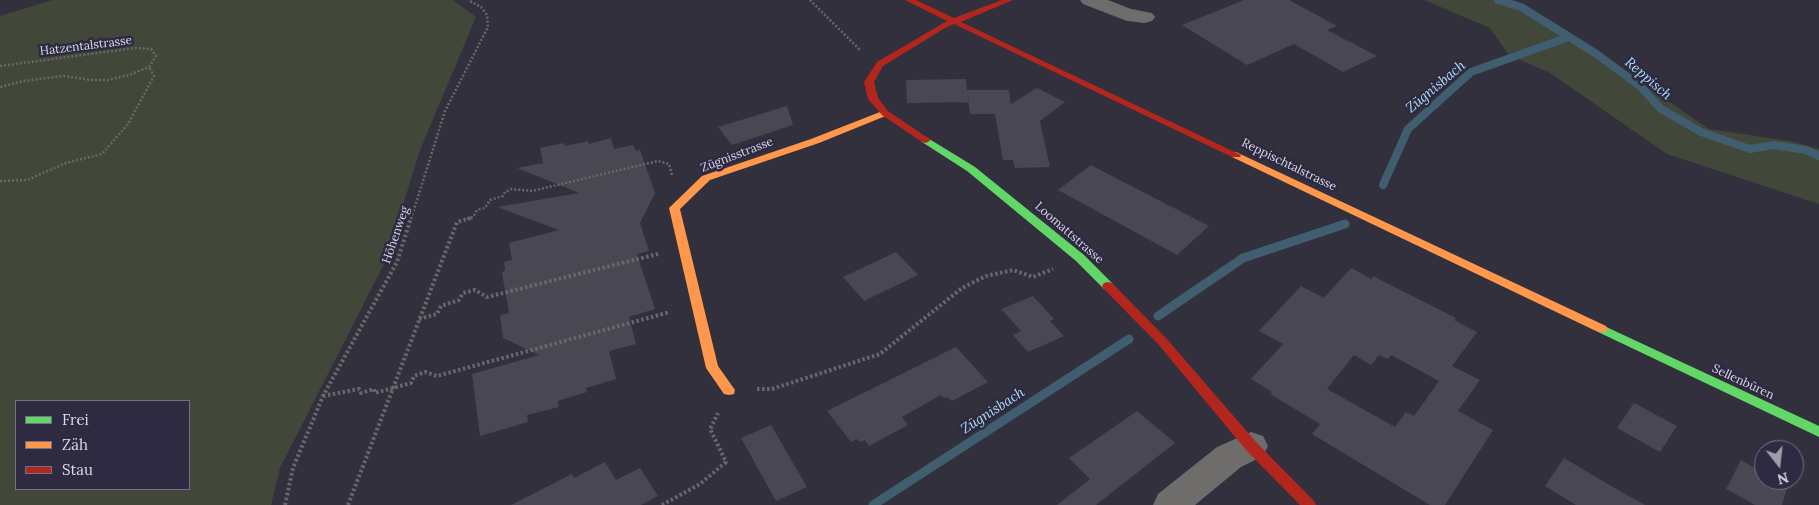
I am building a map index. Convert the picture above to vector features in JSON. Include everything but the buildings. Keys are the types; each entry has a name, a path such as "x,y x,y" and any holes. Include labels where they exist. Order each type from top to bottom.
{"street":[{"name":"Reppischtalstrasse","path":"909,0 1656,356"},
{"path":"880,64 954,21 1009,0"},
{"path":"1090,0 1127,14 1145,17"},
{"name":"Loomattstrasse","path":"880,64 869,82 874,99 885,113 971,169 1080,258 1162,341 1251,446 1309,505"},
{"name":"Zügnisstrasse","path":"729,390 712,368 674,208 706,178 815,141 885,113"},
{"name":"Sellenbüren","path":"1656,356 1819,432"},
{"path":"1170,505 1229,457 1251,446"}],"path":[{"name":"Höhenweg","path":"285,505 293,468 323,396 398,262 445,111 488,27 487,14 481,7 468,0"},
{"path":"810,0 868,60 880,64"},
{"name":"Hatzentalstrasse","path":"0,66 135,48 151,49 156,56 149,67"},
{"path":"0,87 24,81 64,76 91,80 108,80 129,75 149,67 154,76 128,124 102,154 66,163 27,180 0,181"},
{"path":"348,505 458,222 473,217 477,210 485,208 490,200 503,196 504,192 512,189 532,191 658,161 669,164 673,176 689,194"},
{"path":"419,319 437,314 441,306 459,300 463,293 475,290 487,298 683,248"},
{"path":"662,505 700,484 726,462 710,429 729,390 772,389 880,354 962,288 986,276 1012,270 1033,277 1080,258"},
{"path":"323,396 359,389 360,393 374,389 376,392 411,383 414,376 425,372 437,376 697,305"}],"green space":[{"path":"52,0 453,0 476,17 420,150 386,260 280,468 271,505 0,505 0,16"},
{"path":"1424,0 1509,0 1550,20 1709,129 1790,141 1819,149 1819,204 1667,154 1550,73 1509,55 1490,28"}],"waterway":[{"name":"Reppisch","path":"1498,0 1521,7 1595,53 1640,86 1661,109 1701,132 1750,149 1774,145 1806,150 1819,156"},
{"name":"Zügnisbach","path":"1383,185 1408,129 1471,72 1569,37"},
{"name":"Zügnisbach","path":"1158,316 1243,258 1345,224"},
{"name":"Zügnisbach","path":"873,505 1129,339"}],"traffic: fast":[{"path":"926,140 971,169 1080,258 1108,286"},
{"path":"1602,329 1819,432"}],"traffic: slow":[{"path":"729,390 712,368 674,208 706,178 815,141 885,113"},
{"path":"1236,155 1602,329"}],"traffic: jam":[{"path":"909,0 1236,155"},
{"path":"926,140 885,113 873,99 869,82 880,64 942,26 1009,0"},
{"path":"1108,286 1162,341 1251,446 1309,505"}]}
